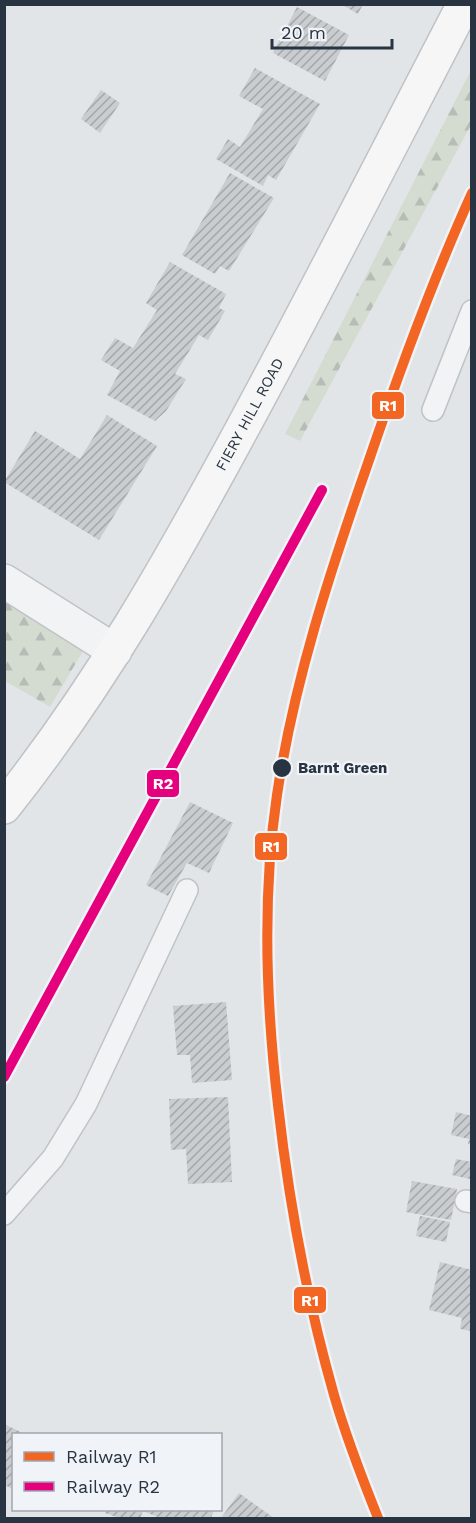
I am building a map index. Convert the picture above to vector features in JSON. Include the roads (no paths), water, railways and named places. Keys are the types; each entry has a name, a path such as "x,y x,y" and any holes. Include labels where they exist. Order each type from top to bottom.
{"street":[{"name":"FIERY HILL ROAD","path":"4,807 45,757 91,691 141,612 321,284 464,4"},
{"path":"4,581 115,651"}],"lane":[{"path":"433,410 471,311"},
{"path":"4,1214 53,1158 86,1104 187,890"}],"rail line":[{"name":"R1","path":"378,1518 334,1395 315,1323 293,1215 282,1142 268,989 269,872 272,833 284,752 303,669 327,586 404,361 472,193"},
{"name":"R2","path":"4,1077 322,490"}],"place":[{"name":"Barnt Green","path":"282,768"}]}
